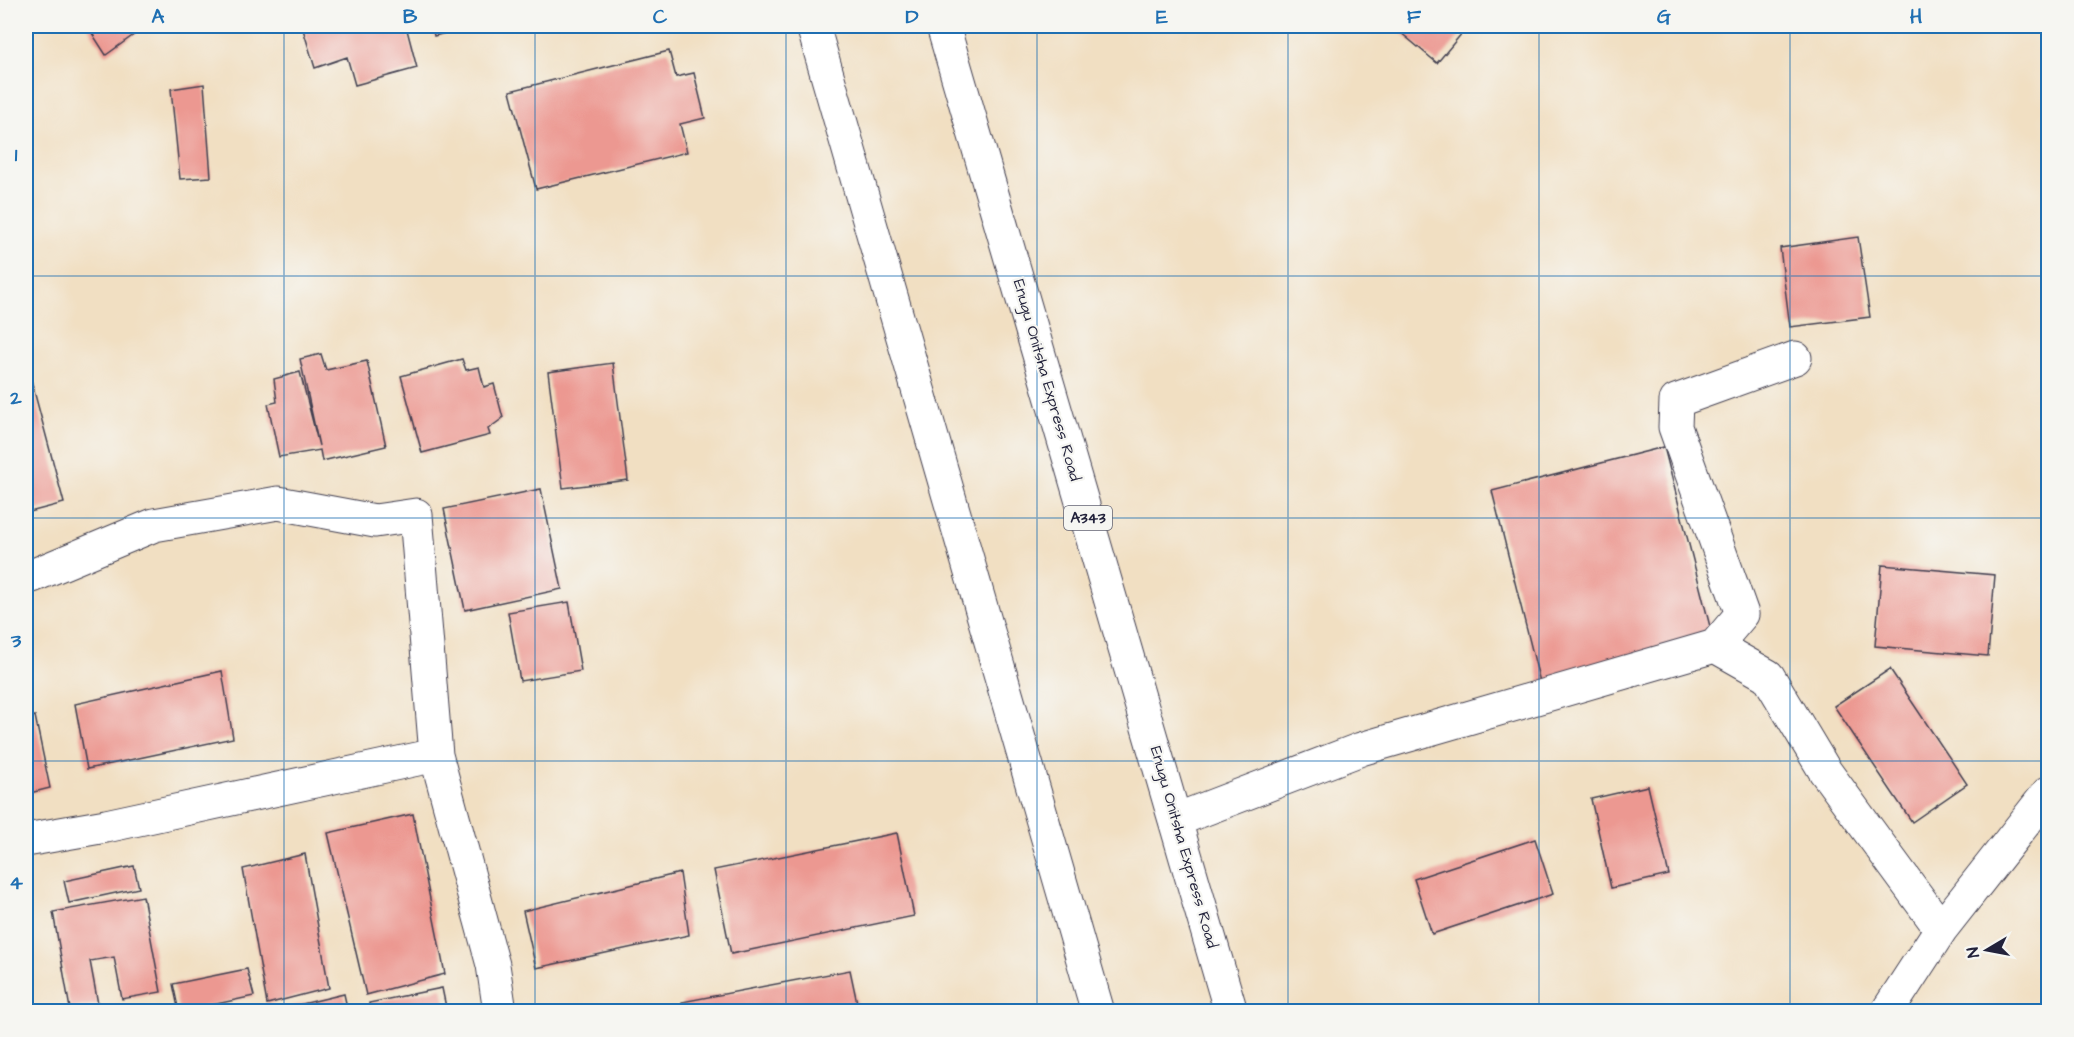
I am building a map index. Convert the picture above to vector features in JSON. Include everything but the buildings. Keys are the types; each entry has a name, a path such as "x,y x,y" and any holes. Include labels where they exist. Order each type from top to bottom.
{"main road":[{"path":"813,26 1098,1011"},
{"name":"Enugu Onitsha Express Road","path":"944,26 1231,1011"},
{"path":"1176,820 1361,749 1715,646 1742,614 1675,427 1676,401 1795,358"},
{"path":"32,576 154,525 278,503 375,521 416,515 436,755 493,965 500,1011"},
{"path":"1715,646 1768,676 1825,771 1941,930"},
{"path":"26,840 106,826 436,755"},
{"path":"1887,1011 1941,930 2049,794"}]}
